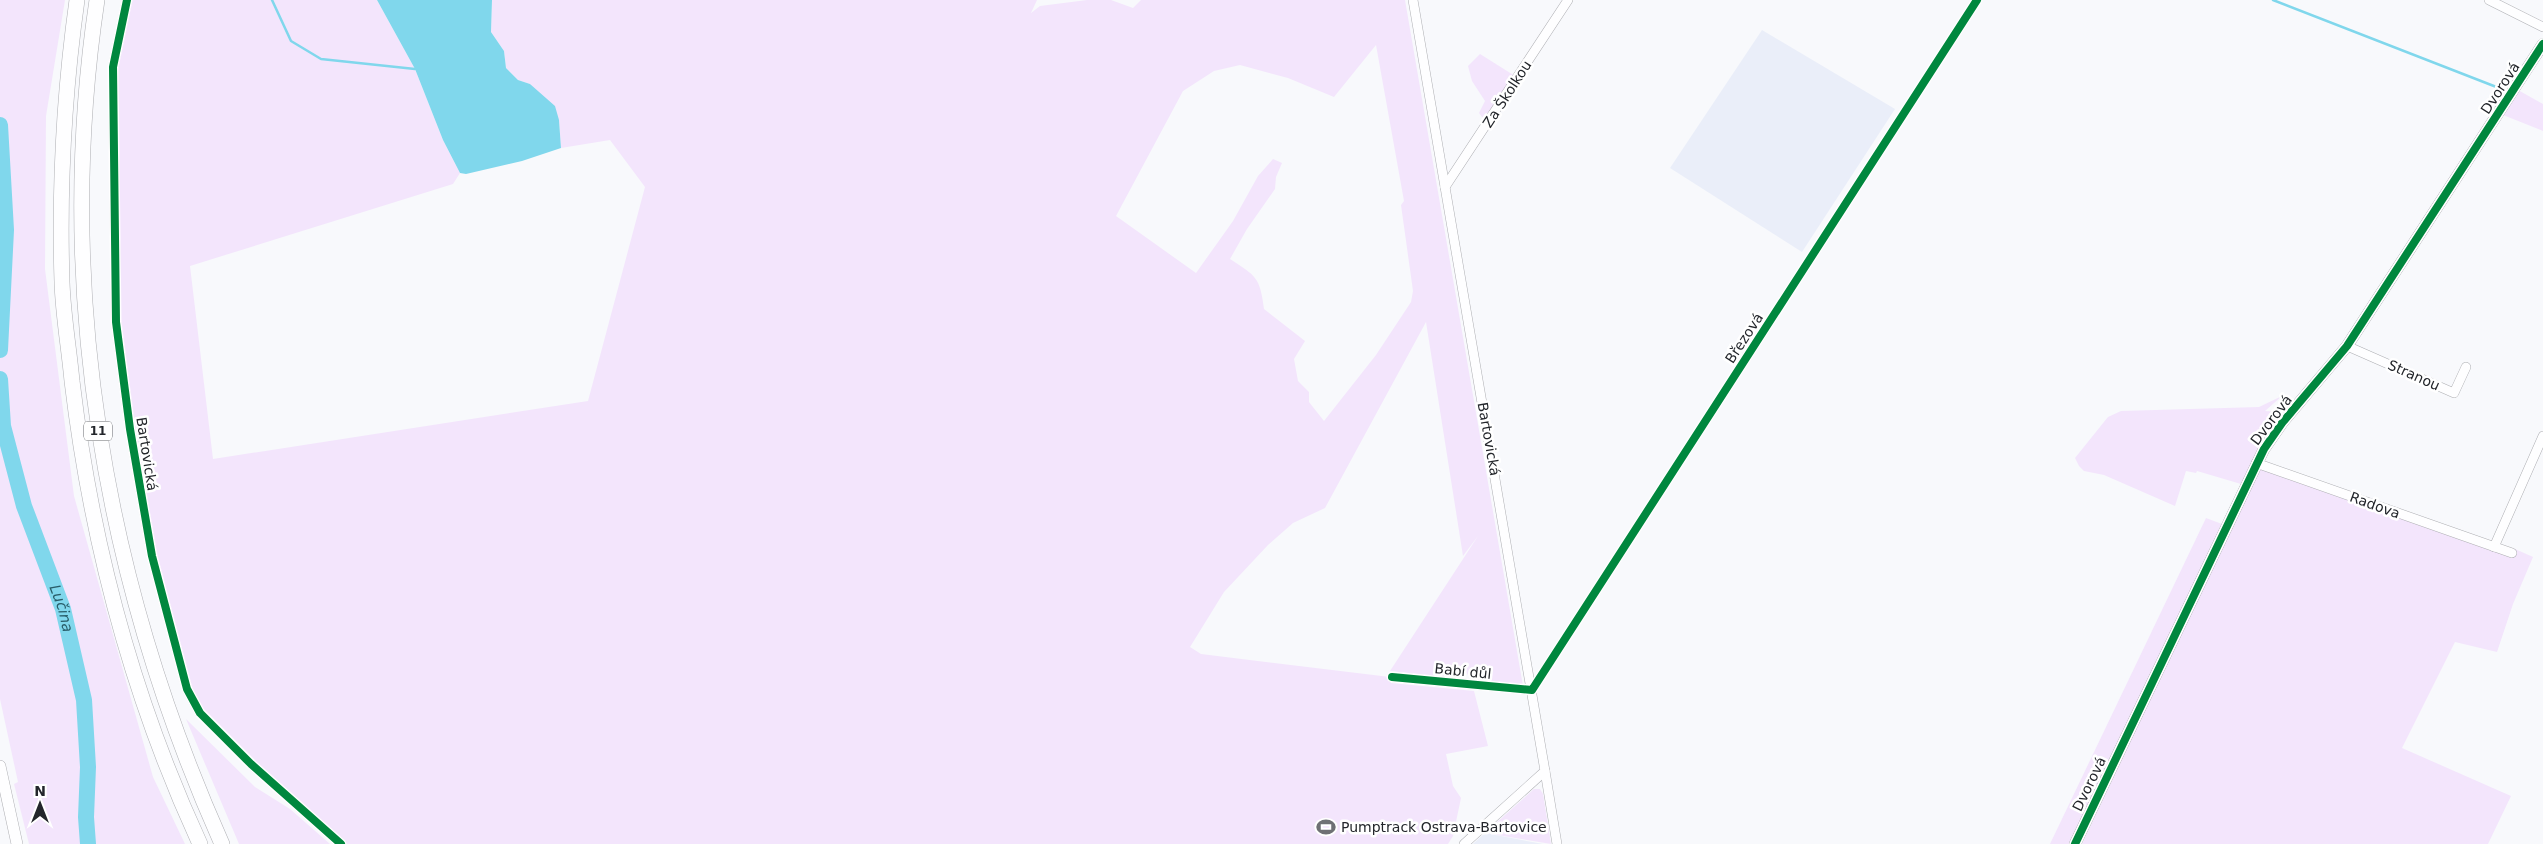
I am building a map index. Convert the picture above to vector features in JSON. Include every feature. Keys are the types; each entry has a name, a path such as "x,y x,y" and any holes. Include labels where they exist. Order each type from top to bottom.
{"highway":[{"name":"11","path":"77,0 64,104 61,218 63,292 80,440 109,582 129,653 168,768 200,844"},
{"name":"11","path":"97,0 83,110 80,223 87,347 100,442 130,584 147,645 186,760 222,844"}],"street":[{"name":"Bartovická","path":"127,0 113,67 116,322 130,429 152,556 187,689 200,713 250,764 341,844"},
{"name":"Bartovická","path":"1413,0 1557,844"},
{"name":"Za Školkou","path":"1445,187 1568,0"},
{"name":"Březová","path":"1532,690 1977,0"},
{"path":"2489,0 2543,27"},
{"name":"Dvorová","path":"2075,844 2256,462 2282,423 2347,346 2543,44"},
{"name":"Stranou","path":"2347,346 2454,393 2466,367"},
{"path":"2494,547 2543,436"},
{"name":"Radova","path":"2256,462 2512,553"},
{"name":"Babí důl","path":"1392,677 1532,690"},
{"path":"0,766 17,844"},
{"path":"1464,844 1545,771"}],"shaded area":[{"path":"0,0 65,0 46,116 45,269 74,496 153,777 185,844 29,844 14,784 18,782 0,699"},
{"path":"127,0 377,0 415,69 443,140 460,173 453,184 190,266 213,459 588,401 645,187 610,140 561,148 559,120 530,84 518,80 506,68 504,51 491,32 492,0 1037,0 1031,13 1040,6 1087,0 1111,0 1133,8 1141,0 1405,0 1523,686 1472,681 1464,669 1453,669 1444,677 1390,671 1478,536 1463,556 1426,322 1325,508 1293,523 1268,545 1224,592 1190,647 1201,654 1390,677 1391,683 1474,691 1488,746 1446,754 1453,786 1461,798 1453,836 1448,844 343,844 200,713 187,689 152,556 116,322 113,67","holes":["1376,45 1404,201 1401,205 1413,291 1411,302 1376,355 1324,421 1309,402 1309,392 1298,381 1294,359 1305,341 1264,309 1261,290 1255,278 1246,269 1230,259 1247,229 1275,189 1276,177 1282,163 1273,159 1258,176 1233,221 1196,273 1116,216 1183,91 1214,71 1240,65 1288,78 1334,97"]},
{"path":"1762,30 1895,109 1802,252 1670,168"},
{"path":"1480,54 1515,76 1485,121 1479,113 1485,101 1472,81 1468,66"},
{"path":"2518,90 2543,104 2543,131 2503,115"},
{"path":"2282,396 2265,411 2285,412 2241,484 2197,471 2196,473 2186,471 2175,506 2104,475 2084,471 2075,458 2108,417 2121,411 2259,407"},
{"path":"2259,468 2512,557 2515,549 2533,557 2513,604 2497,652 2455,642 2402,748 2511,796 2488,844 2082,844"},
{"path":"2206,518 2222,524 2070,844 2050,844"},
{"path":"186,719 255,787 290,809 330,844 239,844"},
{"path":"1534,789 1540,789 1543,794 1551,844 1485,833"},
{"path":"1485,833 1543,844 1473,844"}],"water":[{"path":"377,0 492,0 491,32 504,51 506,68 518,80 530,84 555,106 559,120 561,148 522,161 466,174 460,173 443,140 415,69"}],"waterway":[{"path":"272,0 291,41 321,59 415,69"},
{"path":"2273,0 2499,88"},
{"name":"Lučina","path":"0,125 6,230 0,350"},
{"name":"Lučina","path":"0,379 3,426 24,506 63,609 84,700 88,767 86,817 88,844"}],"cycle path":[{"path":"127,0 113,67 116,322 130,429 152,556 187,689 200,713 251,764 341,844"},
{"path":"1392,677 1532,690 1977,0"},
{"path":"2075,844 2264,449 2282,423 2347,346 2543,44"}],"place":[{"name":"Pumptrack Ostrava-Bartovice","path":"1326,827"}]}
